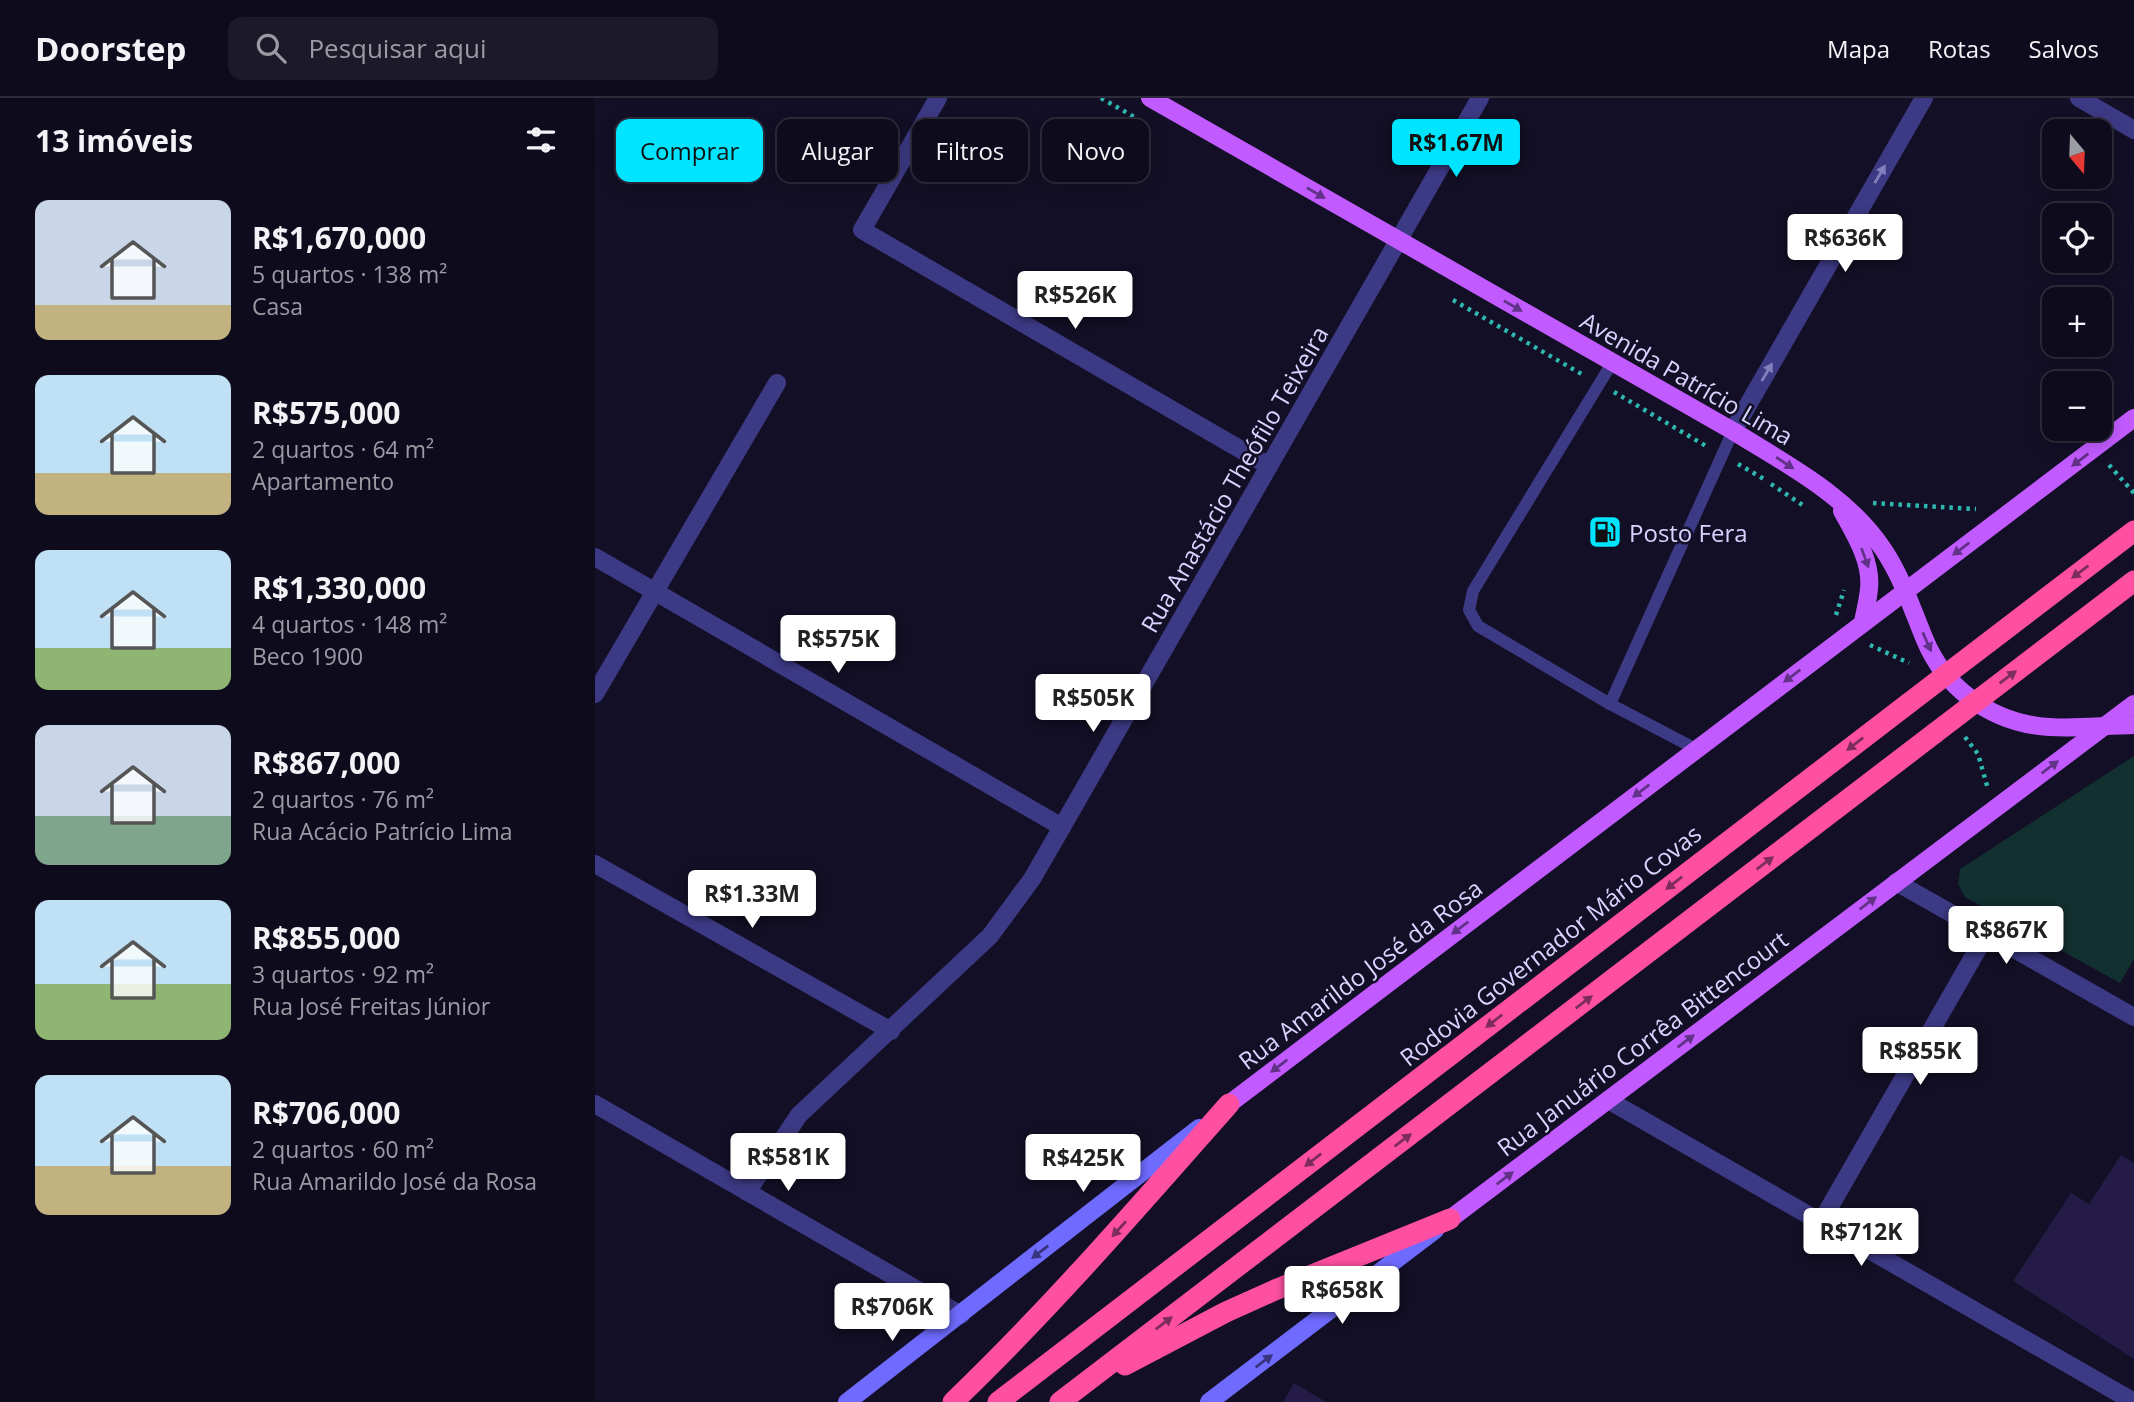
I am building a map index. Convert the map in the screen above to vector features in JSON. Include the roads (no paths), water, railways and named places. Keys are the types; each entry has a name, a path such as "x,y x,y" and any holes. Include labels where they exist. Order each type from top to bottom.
{"highway":[{"name":"Rodovia Governador Mário Covas","path":"999,1402 2134,531"},
{"path":"1066,1398 2134,581"},
{"path":"953,1402 1063,1291 1229,1104"},
{"path":"1066,1398 1226,1312 1450,1219"}],"main road":[{"name":"Avenida Patrício Lima","path":"1150,98 1733,431 1836,498 1863,523 1883,549 1906,590 1937,663 1958,689 1990,713 2019,724 2050,728 2134,725"},
{"name":"Rua Amarildo José da Rosa","path":"847,1402 1229,1104 2134,418"},
{"path":"1836,498 1869,570 1870,588 1863,622"},
{"name":"Rua Januário Corrêa Bittencourt","path":"1209,1402 1896,881 2134,705"}],"street":[{"path":"938,98 862,230 1269,466"},
{"name":"Rua Anastácio Theófilo Teixeira","path":"747,1192 799,1115 990,936 1032,879 1480,98"},
{"path":"1733,431 1924,98"},
{"path":"2078,98 2134,130"},
{"path":"595,694 777,383"},
{"path":"595,557 1062,827"},
{"path":"595,864 891,1031"},
{"path":"1896,881 2134,1017"},
{"path":"1821,1222 1987,933"},
{"path":"1608,1100 2134,1402"},
{"path":"595,1104 961,1314"}],"lane":[{"path":"1612,363 1472,591 1469,610 1478,626 1610,705 1696,749"},
{"path":"1610,705 1733,431"}],"place":[{"name":"Posto Fera","path":"1605,532"}]}
